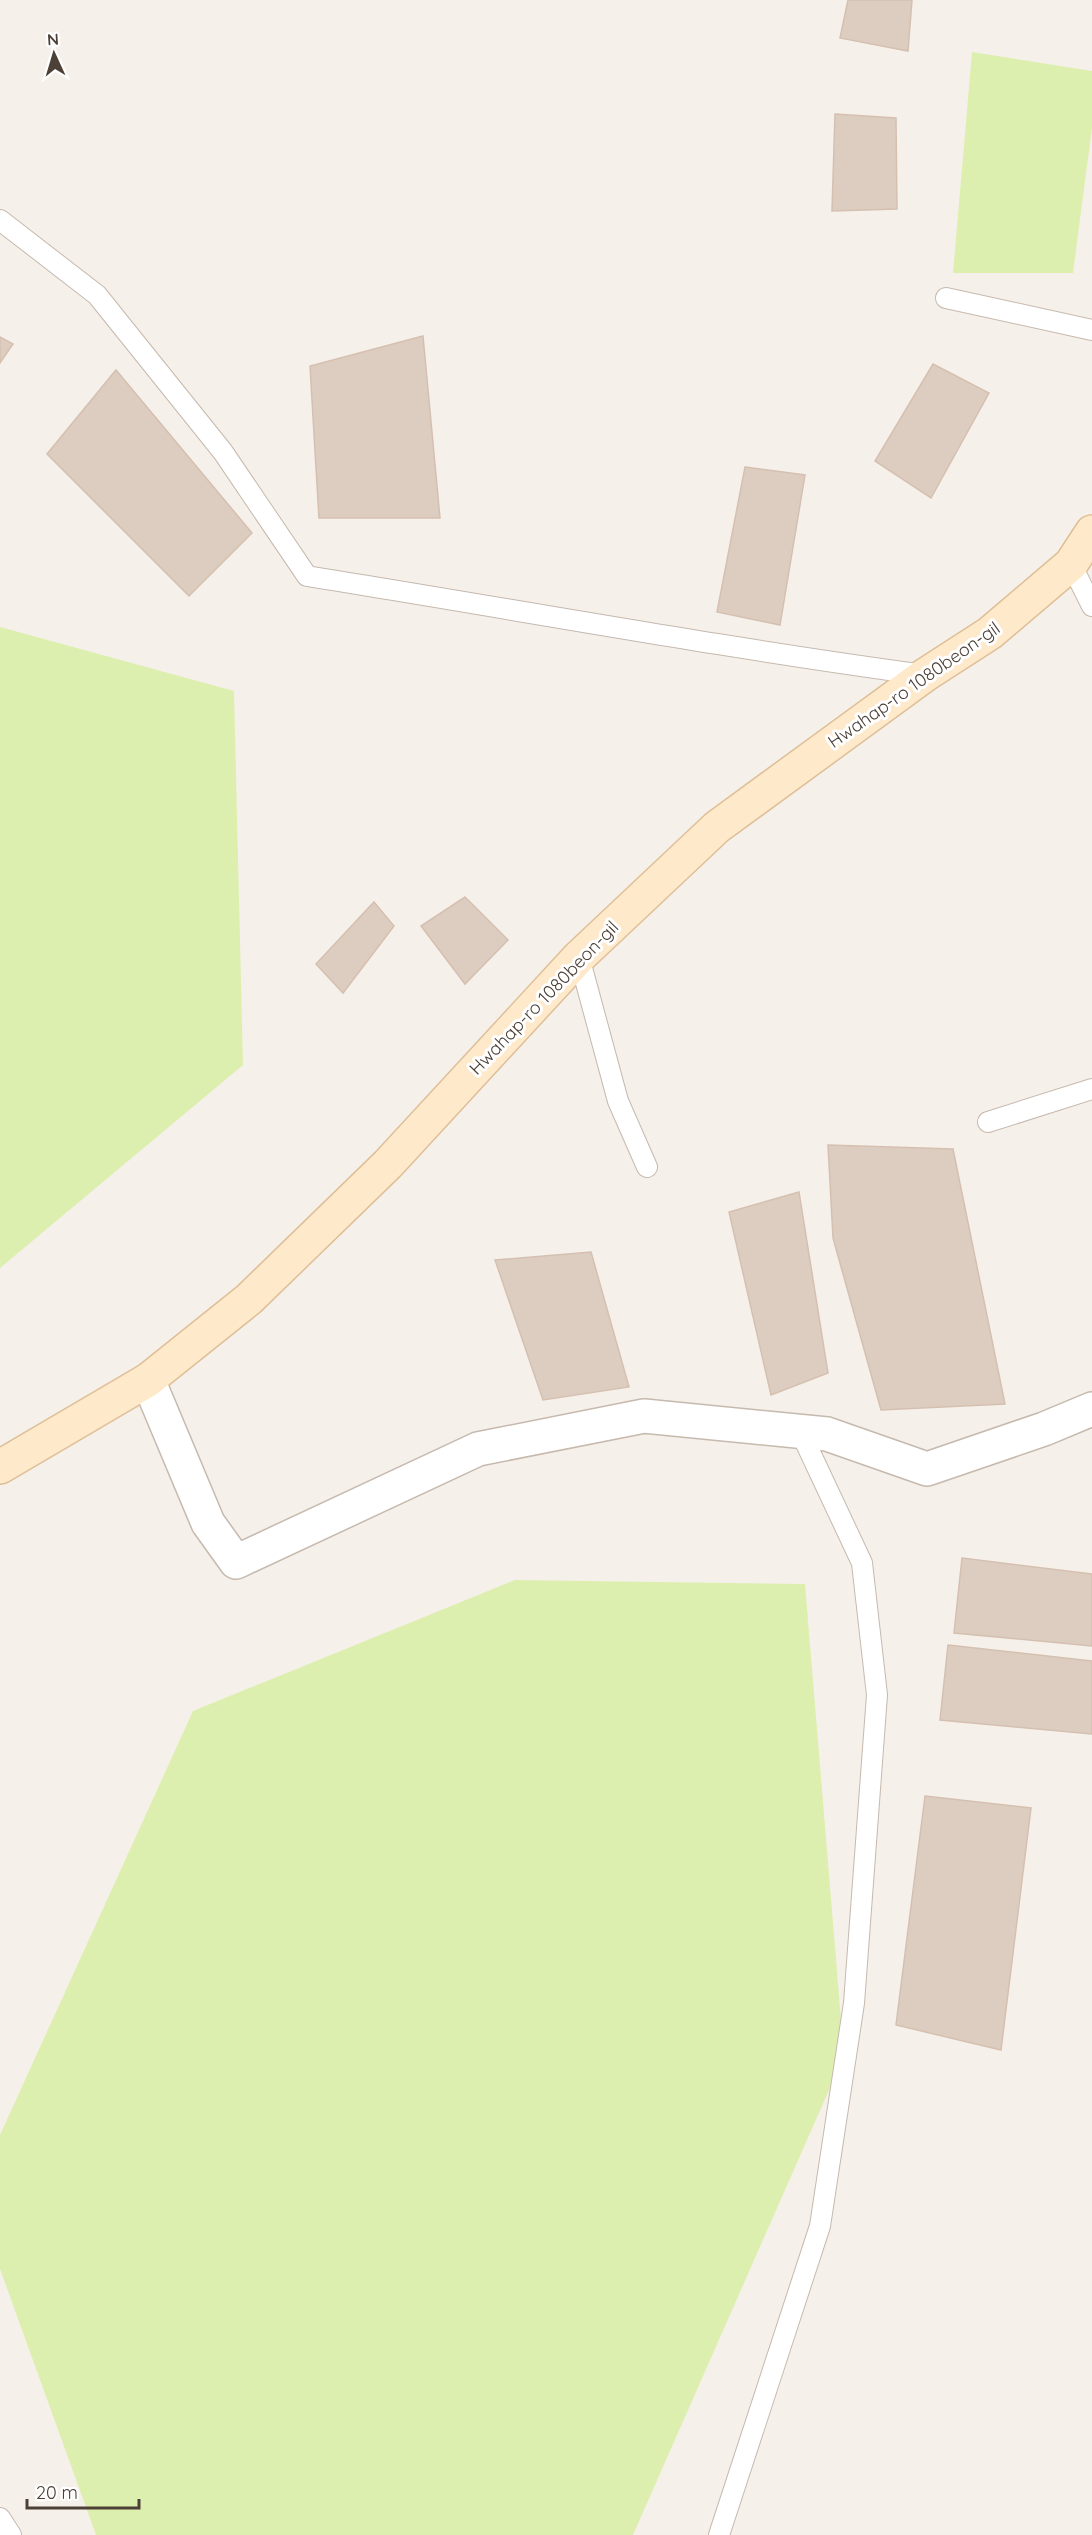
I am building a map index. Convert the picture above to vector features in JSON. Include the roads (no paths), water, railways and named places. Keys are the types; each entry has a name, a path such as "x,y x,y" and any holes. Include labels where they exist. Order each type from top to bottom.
{"street":[{"name":"Hwahap-ro 1080beon-gil","path":"0,1467 148,1380 249,1299 380,1172 579,957 717,826 925,675 990,633 1071,564 1092,532"},
{"path":"148,1380 208,1523 236,1562 478,1449 644,1416 827,1434 927,1469 1044,1429 1092,1409"}],"lane":[{"path":"0,220 97,295 223,452 306,576 809,660 925,675"},
{"path":"946,298 1092,330"},
{"path":"1071,564 1092,606"},
{"path":"579,957 618,1101 647,1167"},
{"path":"988,1122 1092,1089"},
{"path":"719,2535 820,2226 854,2003 877,1695 862,1563 800,1431"},
{"path":"0,2518 11,2535"}]}
